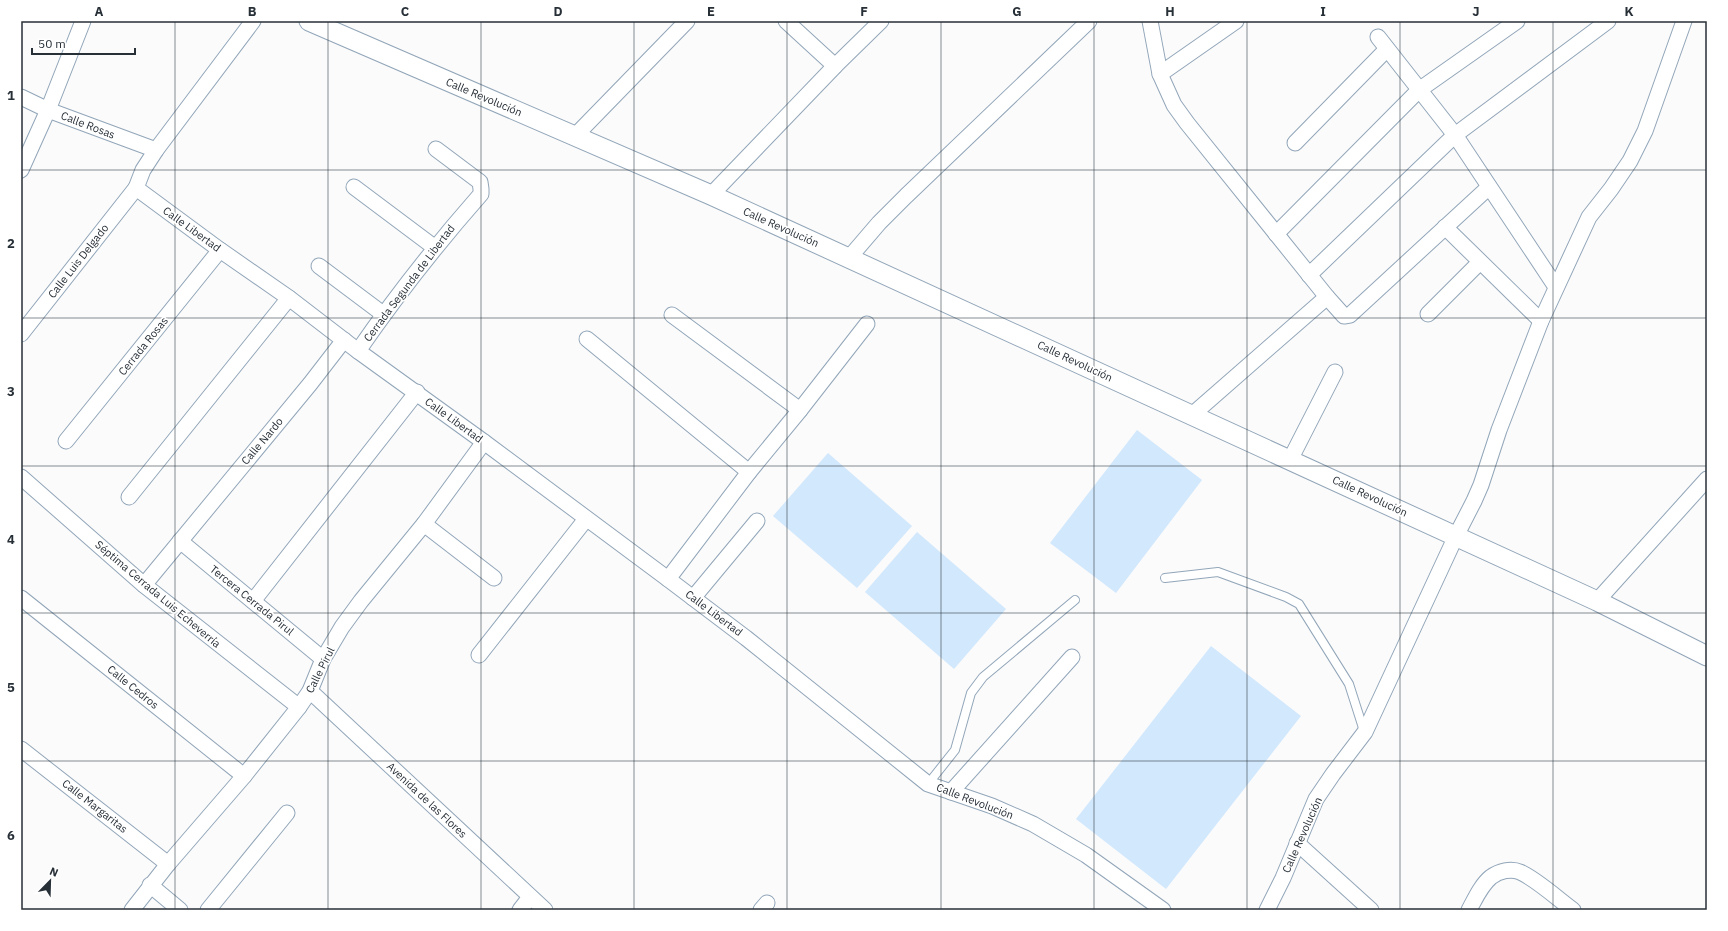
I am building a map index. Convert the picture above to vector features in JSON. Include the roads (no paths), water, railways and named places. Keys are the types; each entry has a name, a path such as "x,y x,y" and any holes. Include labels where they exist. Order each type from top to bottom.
{"street":[{"path":"21,170 48,110 83,21"},
{"path":"136,188 143,170 156,150 253,21"},
{"name":"Calle Revolución","path":"309,21 711,195 1456,536 1365,732 1316,799 1283,878 1267,910"},
{"path":"575,136 687,21"},
{"path":"786,21 835,66"},
{"path":"711,195 835,66 881,21"},
{"path":"849,258 879,223 906,196 1089,21"},
{"path":"1150,21 1160,74 1174,105 1309,275 1344,316 1350,315 1489,187"},
{"path":"1160,74 1236,21"},
{"path":"1276,234 1419,90 1517,21"},
{"path":"1309,275 1455,135 1608,21"},
{"path":"1684,21 1645,131 1630,161 1612,189 1589,218 1541,320 1499,430 1481,486 1456,536 1597,601 1707,656"},
{"path":"1295,143 1383,43 1455,135 1556,287"},
{"name":"Calle Rosas","path":"21,97 48,110 156,150"},
{"name":"Cerrada Segunda de Libertad","path":"358,351 383,314 434,247 480,194 480,182 436,149"},
{"path":"354,187 434,247"},
{"name":"Calle Libertad","path":"136,188 220,250 289,298 358,351 484,442 668,579 928,784"},
{"name":"Calle Luis Delgado","path":"21,334 136,188"},
{"path":"1445,227 1541,320"},
{"name":"Cerrada Rosas","path":"66,441 220,250"},
{"path":"1428,314 1480,262"},
{"path":"319,266 383,314"},
{"path":"1192,415 1327,297"},
{"path":"129,497 289,298"},
{"path":"672,315 800,410"},
{"path":"668,579 749,472 800,410 867,324"},
{"path":"586,339 749,472"},
{"name":"Calle Nardo","path":"144,585 310,384 344,340"},
{"path":"1290,460 1335,372"},
{"path":"253,601 416,392"},
{"name":"Calle Pirul","path":"132,910 150,885 244,776 299,707 310,691 323,659 342,627 361,600 424,524 484,442"},
{"name":"Séptima Cerrada Luis Echeverría","path":"21,477 144,585 299,707"},
{"path":"1597,601 1707,479"},
{"path":"479,655 586,519"},
{"path":"693,598 757,521"},
{"path":"424,524 494,578"},
{"name":"Tercera Cerrada Pirul","path":"180,542 323,659"},
{"name":"Calle Cedros","path":"21,598 244,776"},
{"path":"951,792 1072,657"},
{"name":"Avenida de las Flores","path":"310,691 545,910"},
{"name":"Calle Margaritas","path":"21,749 168,864"},
{"name":"Calle Revolución","path":"928,784 992,806 1033,824 1086,854 1163,910"},
{"path":"208,910 287,813"},
{"path":"1297,843 1371,910"},
{"path":"1468,910 1490,877 1509,870 1520,872 1573,910"},
{"path":"150,885 180,910"},
{"path":"520,910 530,897"}],"lane":[{"path":"1165,578 1218,572 1286,597 1299,604 1349,684 1365,732"},
{"path":"928,784 955,750 971,693 983,677 1075,600"}]}
